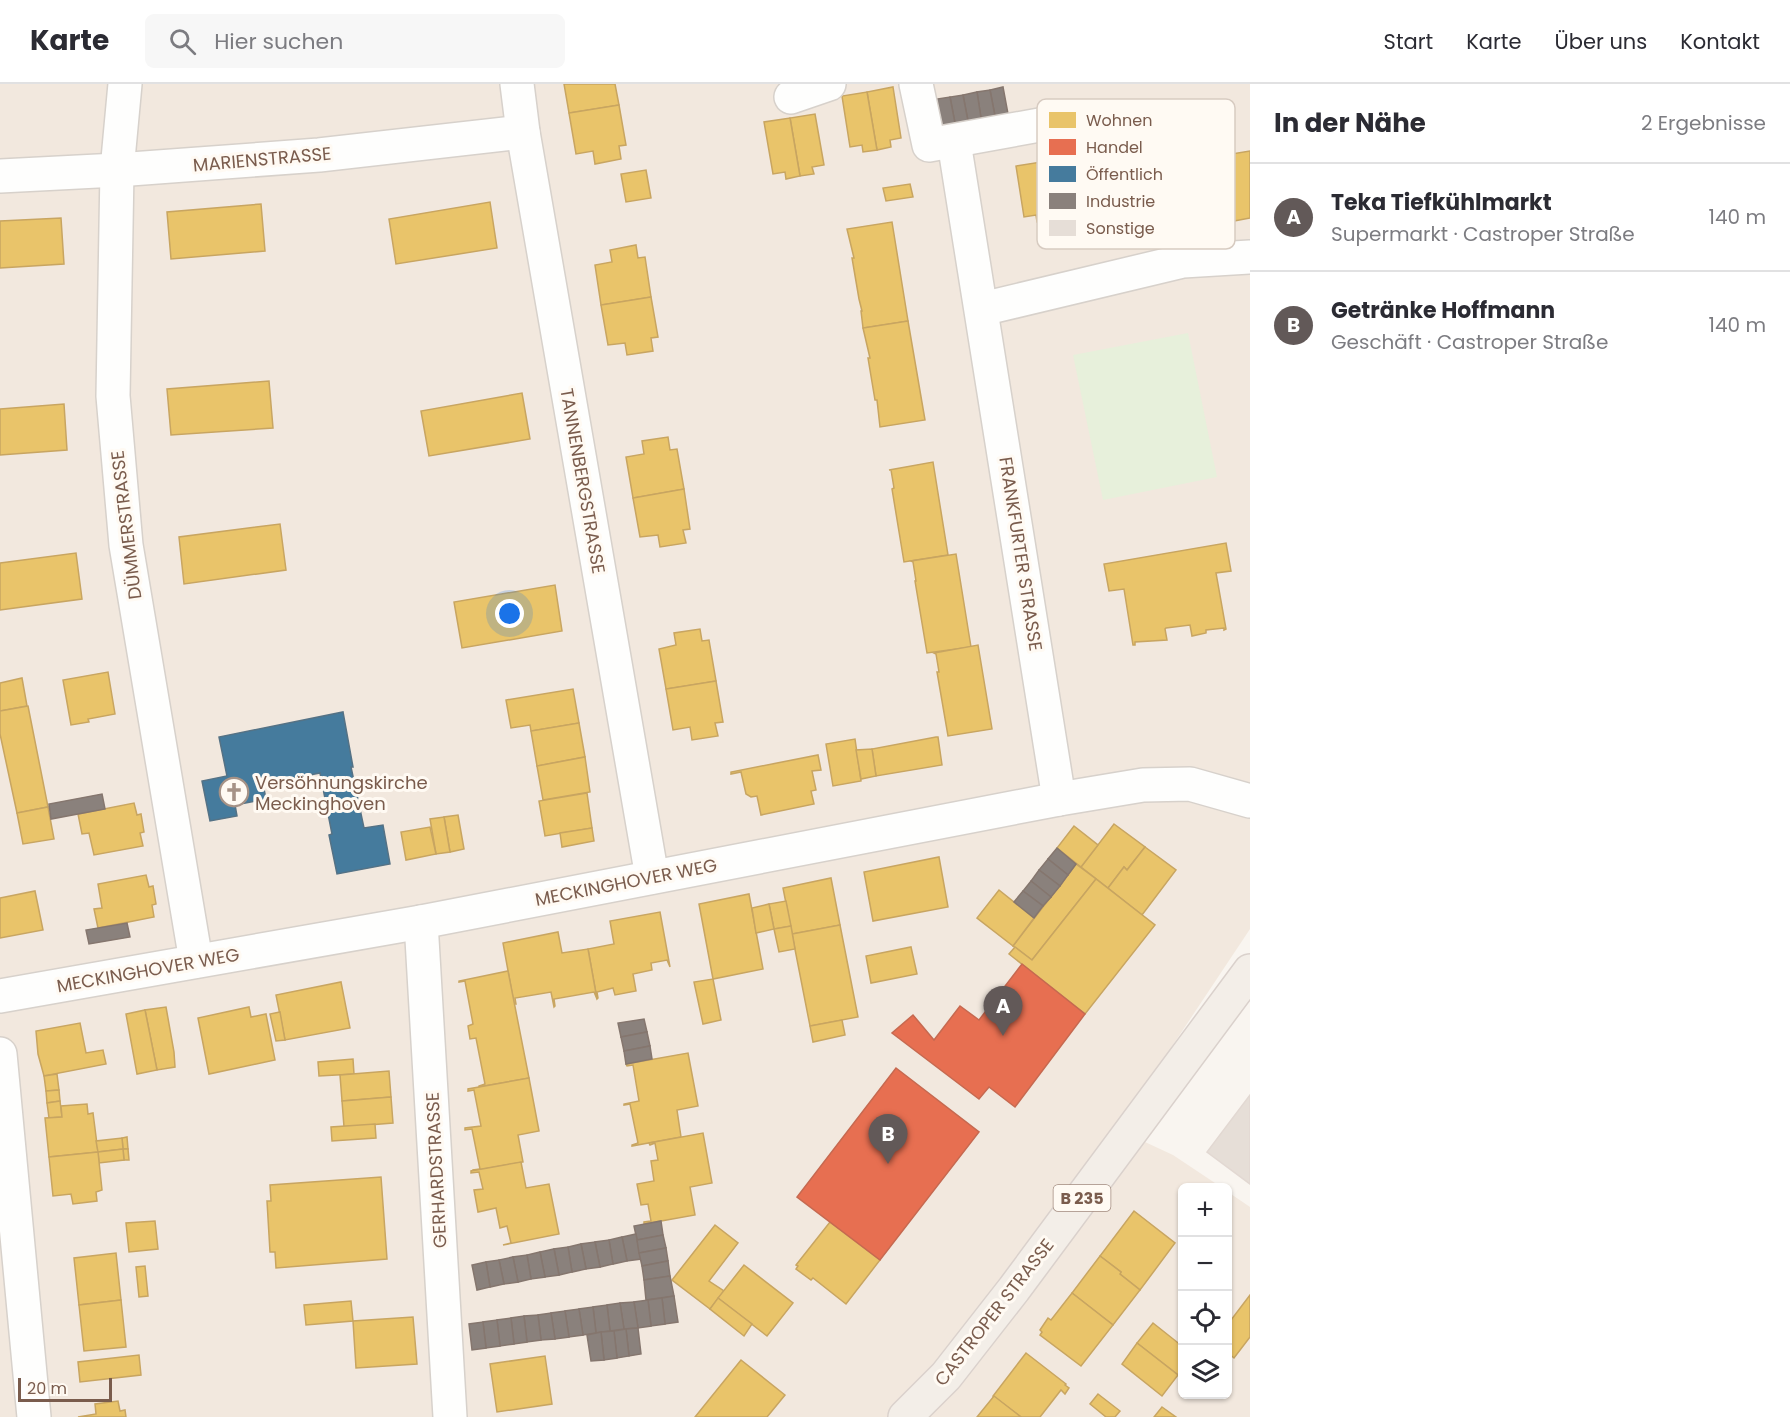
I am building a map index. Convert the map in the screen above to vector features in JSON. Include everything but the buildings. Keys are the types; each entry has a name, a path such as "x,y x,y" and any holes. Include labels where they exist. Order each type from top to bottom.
{"main road":[{"name":"CASTROPER STRASSE","path":"905,1417 946,1376 1014,1289 1250,971"}],"street":[{"name":"DÜMMERSTRASSE","path":"125,84 117,170 112,396 126,545 196,961"},
{"name":"TANNENBERGSTRASSE","path":"517,84 523,132 652,877"},
{"path":"791,97 830,84"},
{"path":"916,84 929,145 1037,126"},
{"name":"MARIENSTRASSE","path":"0,176 319,155 523,132"},
{"name":"FRANKFURTER STRASSE","path":"954,142 1059,799"},
{"path":"982,309 1183,261 1250,257"},
{"name":"MECKINGHOVER WEG","path":"0,996 421,922 1059,799 1143,785 1190,784 1250,801"},
{"name":"GERHARDSTRASSE","path":"421,922 450,1417"},
{"path":"0,1054 34,1417"}],"shaded area":[{"path":"0,84 1250,84 1250,929 1117,1129 1173,1155 1215,1183 1178,1183 1178,1399 1232,1399 1232,1195 1250,1207 1250,1417 0,1417"}],"green space":[{"path":"1188,333 1217,477 1103,500 1073,355"}],"place":[{"name":"Versöhnungskirche Meckinghoven","path":"234,792"},
{"name":"Teka Tiefkühlmarkt","path":"1003,1036"},
{"name":"Getränke Hoffmann","path":"888,1164"}]}
